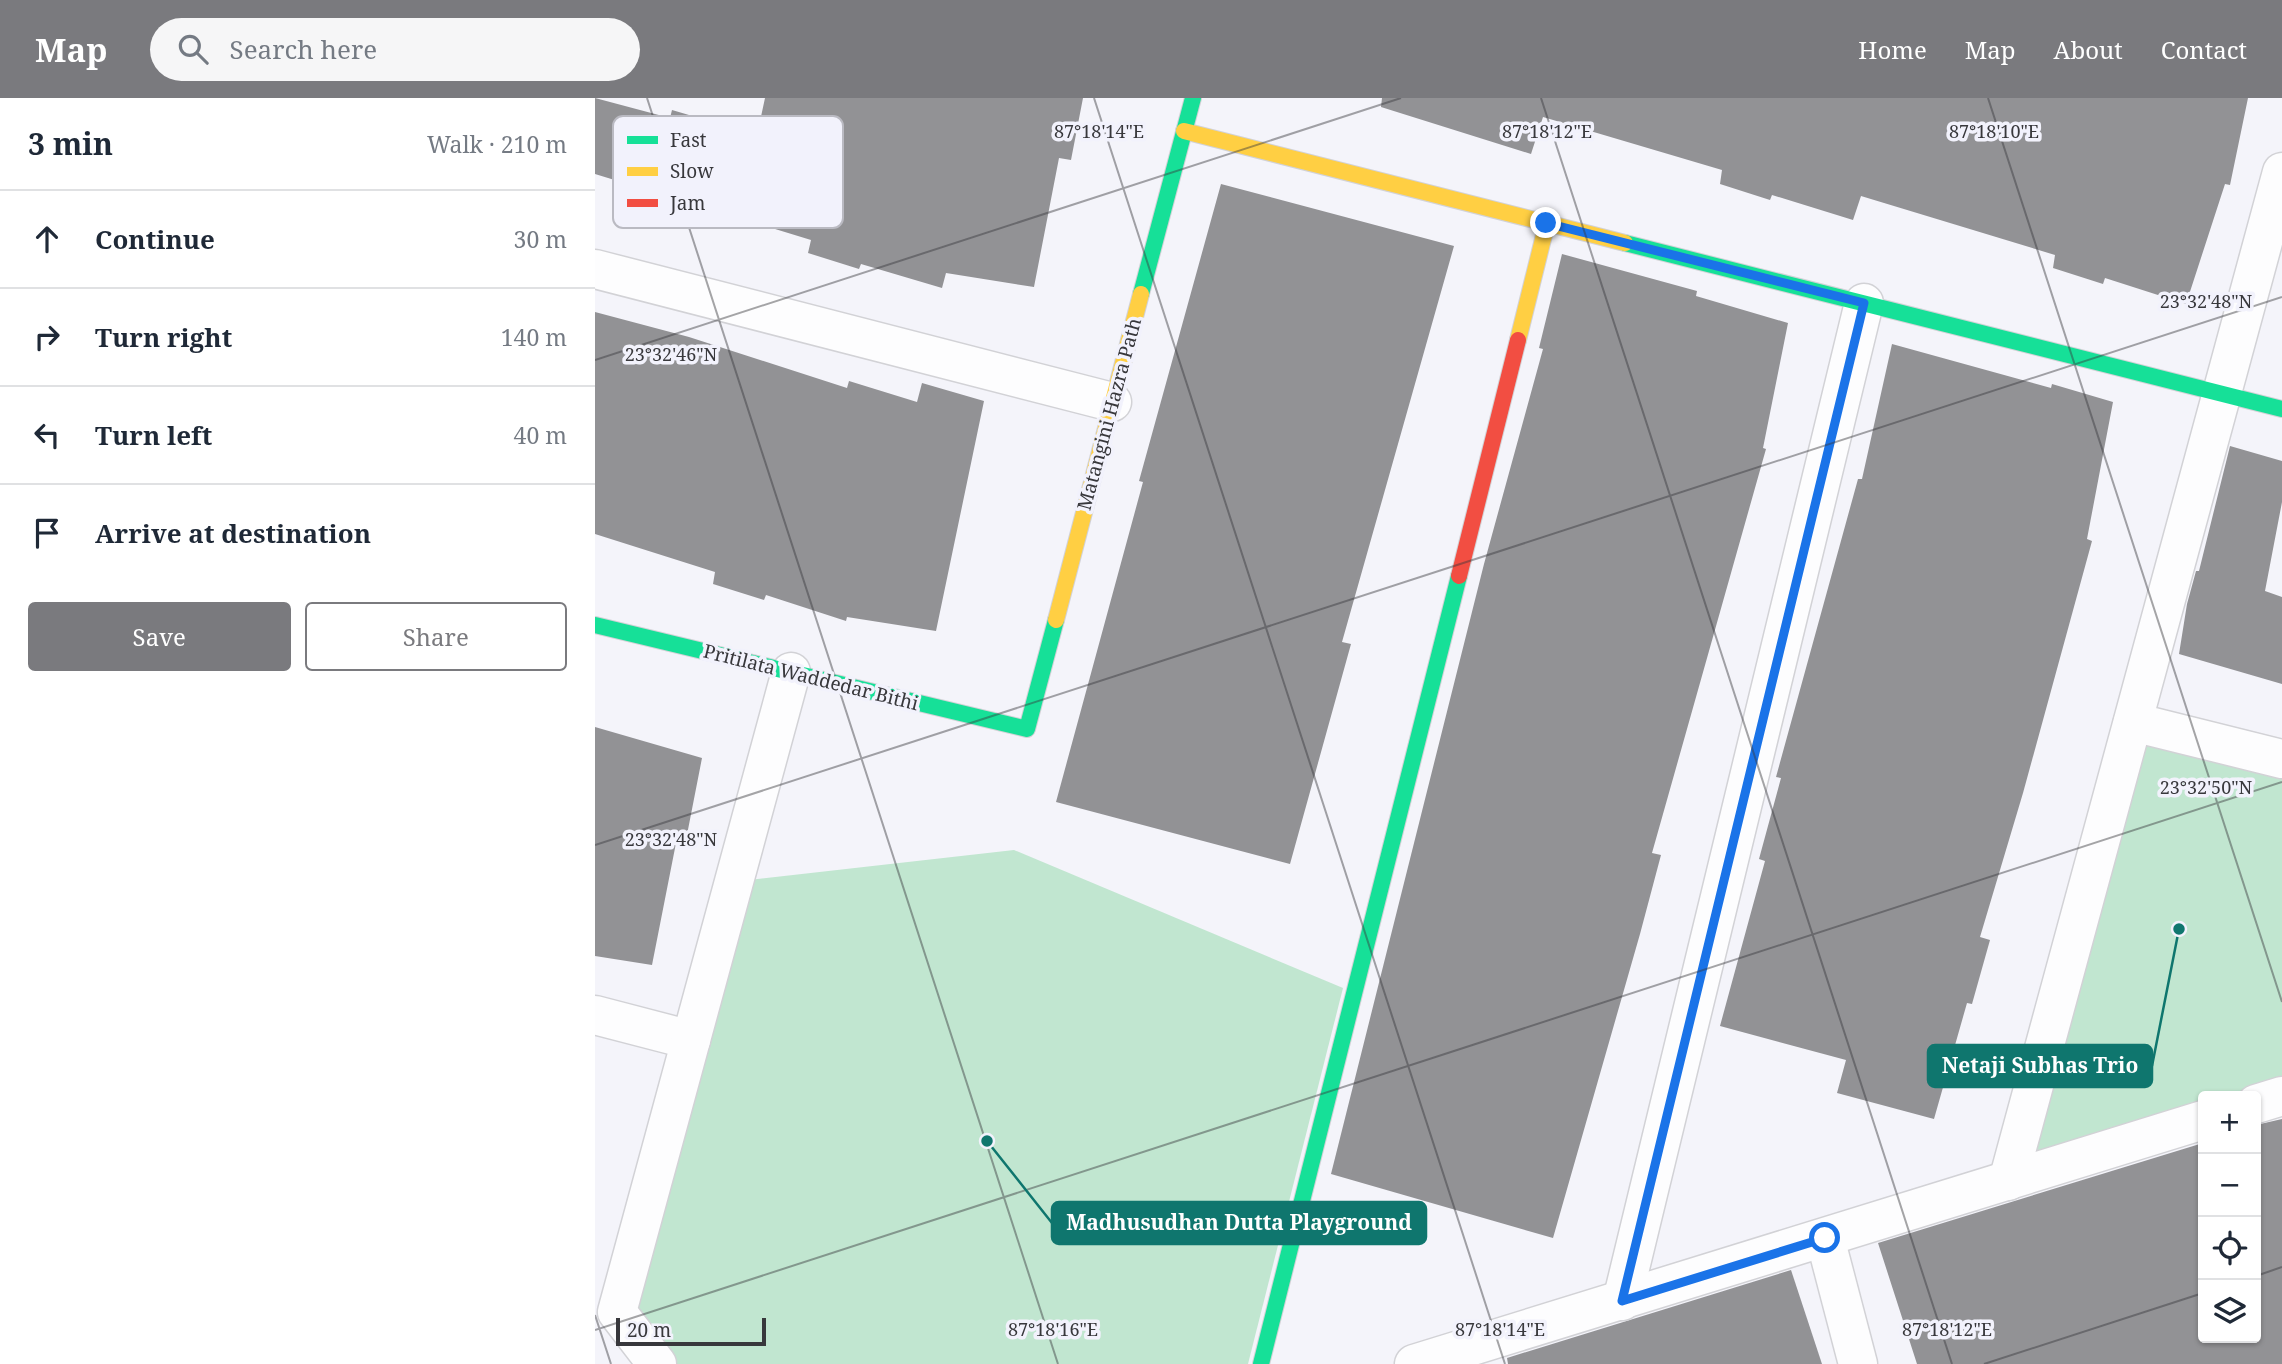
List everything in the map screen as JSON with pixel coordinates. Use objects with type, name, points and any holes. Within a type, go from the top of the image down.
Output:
[{"type":"street","name":"Matangini Hazra Path","points":[[1027,729],[1193,98]]},
{"type":"street","points":[[1184,131],[2282,409]]},
{"type":"street","points":[[2008,1181],[2282,172]]},
{"type":"street","points":[[1261,1364],[1546,223]]},
{"type":"street","points":[[595,269],[1112,402]]},
{"type":"street","points":[[1622,1301],[1864,303]]},
{"type":"street","name":"Pritilata Waddedar Bithi","points":[[595,625],[1027,729]]},
{"type":"street","points":[[657,1364],[617,1312],[791,673]]},
{"type":"street","points":[[2133,722],[2282,759]]},
{"type":"street","points":[[595,1015],[691,1040]]},
{"type":"street","points":[[2261,1102],[2282,1096]]},
{"type":"street","points":[[1414,1364],[2198,1122]]},
{"type":"street","points":[[1825,1238],[1858,1364]]},
{"type":"green space","points":[[2133,722],[2282,763],[2282,1096],[2261,1096],[2261,1091],[2198,1091],[2198,1122],[2008,1181]]},
{"type":"green space","points":[[1014,850],[1343,988],[1248,1364],[657,1364],[622,1293],[749,880]]},
{"type":"building","points":[[595,98],[662,116],[613,116],[613,180],[595,174]]},
{"type":"building","points":[[765,98],[1083,98],[1071,160],[1059,158],[1034,287],[946,273],[942,288],[861,264],[859,269],[808,253],[811,240],[772,228],[843,228],[843,116],[761,116]]},
{"type":"building","points":[[1382,98],[2248,98],[2230,185],[2225,184],[2186,304],[2105,278],[2103,284],[2053,268],[2055,255],[1861,196],[1853,220],[1772,195],[1770,200],[1720,184],[1722,170],[1543,117],[1531,154],[1381,107]]},
{"type":"building","points":[[672,110],[692,116],[670,116]]},
{"type":"building","points":[[1221,184],[1454,246],[1342,642],[1351,644],[1290,864],[1056,802],[1143,482],[1139,481]]},
{"type":"building","points":[[1562,254],[1697,291],[1696,296],[1788,323],[1763,448],[1766,449],[1652,853],[1661,855],[1553,1238],[1331,1174],[1484,564],[1543,349],[1539,348]]},
{"type":"building","points":[[595,312],[689,337],[847,388],[849,381],[917,402],[922,383],[984,401],[936,631],[847,617],[846,621],[766,595],[764,600],[713,584],[715,572],[595,534]]},
{"type":"building","points":[[1892,344],[2051,388],[2052,384],[2113,402],[2087,539],[2092,541],[2023,793],[1980,937],[1990,940],[1972,1004],[1967,1003],[1934,1119],[1837,1093],[1846,1060],[1720,1026],[1765,861],[1759,859],[1781,778],[1776,777],[1858,479],[1862,479]]},
{"type":"building","points":[[2230,446],[2282,461],[2282,502],[2265,591],[2282,597],[2282,684],[2179,654],[2187,604],[2196,571],[2199,571]]},
{"type":"building","points":[[595,727],[702,758],[685,845],[676,843],[652,965],[595,956]]},
{"type":"building","points":[[2282,1119],[2282,1364],[1917,1364],[1878,1243],[2198,1145],[2198,1343],[2261,1343],[2261,1124]]},
{"type":"building","points":[[1791,1270],[1822,1364],[1508,1364],[1507,1358]]},
{"type":"traffic: fast","points":[[1141,294],[1193,98]]},
{"type":"traffic: fast","points":[[1625,243],[2282,409]]},
{"type":"traffic: fast","points":[[1261,1364],[1459,576]]},
{"type":"traffic: fast","points":[[595,625],[1027,729],[1056,620]]},
{"type":"traffic: slow","points":[[1184,131],[1625,243]]},
{"type":"traffic: slow","points":[[1518,340],[1547,223]]},
{"type":"traffic: slow","points":[[1056,620],[1141,294]]},
{"type":"traffic: jam","points":[[1459,576],[1518,340]]},
{"type":"place","name":"Netaji Subhas Trio","points":[[2179,929]]},
{"type":"place","name":"Madhusudhan Dutta Playground","points":[[987,1141]]},
{"type":"route","points":[[1546,223],[1864,303],[1622,1301],[1825,1238]]}]
